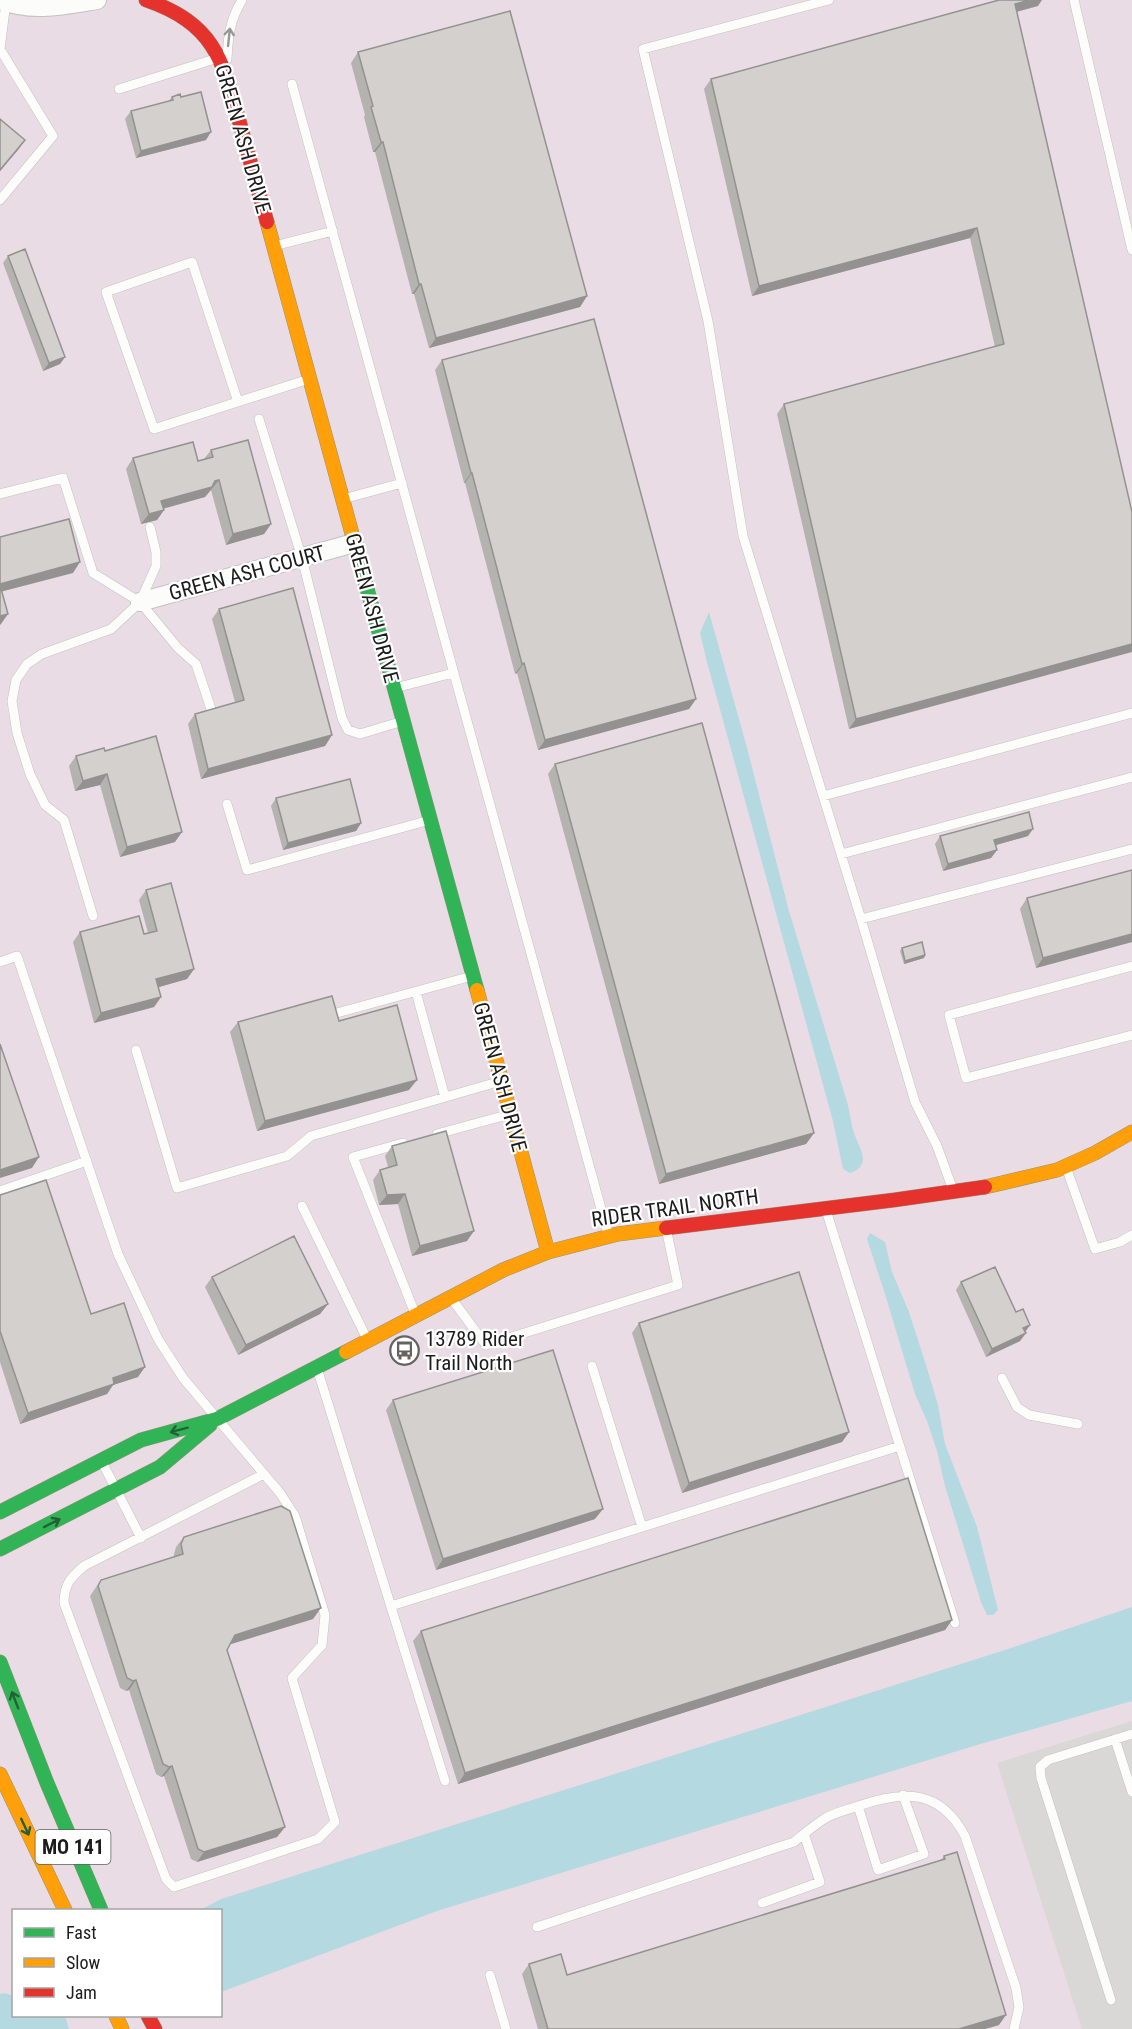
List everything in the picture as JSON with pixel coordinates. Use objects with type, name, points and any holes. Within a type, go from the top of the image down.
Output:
[{"type":"main road","name":"GREEN ASH DRIVE","points":[[146,0],[162,2],[190,22],[209,40],[220,57],[227,76],[548,1252]]},
{"type":"main road","name":"RIDER TRAIL NORTH","points":[[0,1512],[141,1440],[217,1419],[503,1270],[548,1252],[609,1237],[666,1228],[826,1209],[987,1186],[1065,1166],[1095,1153],[1132,1132]]},
{"type":"main road","name":"RIDER TRAIL NORTH","points":[[0,1550],[160,1467],[217,1419]]},
{"type":"main road","name":"MO 141","points":[[0,1662],[47,1784],[99,1909]]},
{"type":"main road","name":"MO 141","points":[[0,1774],[64,1909]]},
{"type":"street","points":[[3,1],[37,7],[97,0]]},
{"type":"street","name":"GREEN ASH COURT","points":[[140,602],[354,543]]},
{"type":"lane","points":[[227,76],[228,32],[242,0]]},
{"type":"lane","points":[[829,0],[644,48],[708,321],[743,536],[915,1102],[938,1146],[953,1191]]},
{"type":"lane","points":[[1074,0],[1132,250]]},
{"type":"lane","points":[[0,200],[53,136],[0,49],[3,1]]},
{"type":"lane","points":[[119,89],[220,57]]},
{"type":"lane","points":[[292,84],[609,1237]]},
{"type":"lane","points":[[273,247],[333,231]]},
{"type":"lane","points":[[238,402],[192,262],[106,292],[154,429],[309,380]]},
{"type":"lane","points":[[259,418],[302,558],[342,718],[348,730],[360,734],[403,721]]},
{"type":"lane","points":[[0,494],[63,478],[93,573],[140,602],[178,648],[196,664],[211,709]]},
{"type":"lane","points":[[342,499],[402,483]]},
{"type":"lane","points":[[93,916],[64,820],[45,805],[30,774],[17,733],[12,701],[16,680],[27,664],[42,654],[111,629],[140,602],[156,566],[156,552],[150,527]]},
{"type":"lane","points":[[394,688],[453,673]]},
{"type":"lane","points":[[823,796],[1132,713]]},
{"type":"lane","points":[[841,854],[1132,777]]},
{"type":"lane","points":[[227,804],[247,870],[430,820]]},
{"type":"lane","points":[[861,919],[1132,849]]},
{"type":"lane","points":[[0,962],[17,956],[118,1254],[158,1339],[183,1378],[264,1474],[295,1516],[325,1615],[322,1645],[292,1678],[335,1822],[318,1839],[174,1887],[166,1879],[64,1603],[64,1589],[70,1578],[84,1566],[264,1474]]},
{"type":"lane","points":[[1132,966],[949,1015],[966,1078],[1132,1035]]},
{"type":"lane","points":[[333,1014],[472,976]]},
{"type":"lane","points":[[416,992],[445,1097]]},
{"type":"lane","points":[[136,1050],[177,1188],[287,1156],[311,1136],[501,1081]]},
{"type":"lane","points":[[433,1135],[510,1114]]},
{"type":"lane","points":[[410,1141],[353,1157],[416,1316]]},
{"type":"lane","points":[[0,1191],[87,1161]]},
{"type":"lane","points":[[1065,1166],[1095,1249],[1120,1242],[1132,1235]]},
{"type":"lane","points":[[302,1206],[368,1342]]},
{"type":"lane","points":[[826,1209],[955,1623]]},
{"type":"lane","points":[[451,1298],[486,1345],[678,1285],[666,1228]]},
{"type":"lane","points":[[592,1366],[642,1527]]},
{"type":"lane","points":[[317,1368],[446,1781]]},
{"type":"lane","points":[[1002,1378],[1017,1407],[1029,1415],[1078,1424]]},
{"type":"lane","points":[[391,1606],[900,1446]]},
{"type":"lane","points":[[101,1459],[141,1538]]},
{"type":"lane","points":[[1111,2000],[1041,1778],[1040,1767],[1048,1760],[1132,1734]]},
{"type":"lane","points":[[1115,1739],[1132,1792]]},
{"type":"lane","points":[[858,1806],[878,1870],[924,1854],[903,1795]]},
{"type":"lane","points":[[537,1927],[794,1842],[825,1818],[858,1806],[883,1798],[903,1795],[920,1797],[945,1809],[957,1822],[965,1836],[1016,1988],[1019,2007],[1014,2029]]},
{"type":"lane","points":[[762,1903],[820,1882],[804,1834]]},
{"type":"lane","points":[[490,1975],[506,2029]]},
{"type":"shaded area","points":[[0,0],[1132,0],[1132,2029],[0,2029]]},
{"type":"shaded area","points":[[1132,1721],[1132,2029],[1082,2029],[997,1763]]},
{"type":"water","points":[[709,612],[789,911],[848,1105],[853,1130],[861,1150],[863,1161],[857,1170],[850,1173],[843,1169],[833,1121],[707,662],[700,633]]},
{"type":"water","points":[[870,1233],[885,1242],[892,1272],[909,1312],[938,1405],[945,1444],[977,1527],[998,1610],[993,1615],[987,1615],[981,1602],[945,1486],[937,1451],[915,1394],[867,1239]]},
{"type":"water","points":[[1132,1607],[1132,1701],[977,1745],[437,1911],[222,1992],[222,1909],[202,1909],[221,1899],[1005,1650]]},
{"type":"water","points":[[0,1994],[12,1996],[12,2017],[65,2017],[69,2029],[0,2029]]},
{"type":"building","points":[[999,0],[1030,0],[1015,4],[1132,512],[1132,644],[856,719],[784,404],[1004,344],[977,228],[759,286],[711,79]]},
{"type":"building","points":[[510,11],[587,296],[436,338],[421,284],[419,284],[358,52]]},
{"type":"building","points":[[201,92],[211,132],[141,151],[131,111],[173,100],[172,97],[180,94],[181,97]]},
{"type":"building","points":[[0,119],[25,140],[0,170]]},
{"type":"building","points":[[25,249],[65,357],[49,363],[8,256]]},
{"type":"building","points":[[594,319],[696,699],[545,740],[524,663],[522,664],[442,360]]},
{"type":"building","points":[[248,440],[271,524],[233,534],[219,480],[215,481],[212,487],[161,501],[164,510],[149,514],[133,458],[193,442],[198,461],[213,457],[211,450]]},
{"type":"building","points":[[69,519],[80,562],[0,584],[0,537]]},
{"type":"building","points":[[0,585],[8,614],[0,616]]},
{"type":"building","points":[[293,588],[332,735],[208,769],[195,714],[244,700],[219,609]]},
{"type":"building","points":[[702,723],[814,1133],[666,1174],[555,764]]},
{"type":"building","points":[[156,736],[182,832],[127,847],[107,774],[83,781],[76,756],[104,748],[105,751]]},
{"type":"building","points":[[350,779],[361,823],[288,843],[276,798]]},
{"type":"building","points":[[1029,812],[1033,829],[994,840],[997,850],[948,864],[940,836]]},
{"type":"building","points":[[1132,870],[1132,934],[1043,958],[1027,898]]},
{"type":"building","points":[[171,883],[194,969],[156,979],[161,997],[101,1013],[80,932],[139,916],[144,934],[157,931],[146,890]]},
{"type":"building","points":[[922,942],[925,955],[905,961],[902,948]]},
{"type":"building","points":[[332,996],[339,1021],[397,1005],[417,1080],[265,1121],[238,1022]]},
{"type":"building","points":[[0,1044],[39,1157],[0,1170]]},
{"type":"building","points":[[446,1131],[474,1231],[420,1246],[405,1194],[387,1195],[380,1170],[397,1165],[392,1146]]},
{"type":"building","points":[[46,1180],[91,1314],[124,1303],[145,1367],[113,1378],[114,1384],[28,1413],[0,1331],[0,1195]]},
{"type":"building","points":[[294,1236],[328,1304],[246,1345],[212,1277]]},
{"type":"building","points":[[995,1267],[1016,1312],[1023,1309],[1030,1325],[1023,1328],[1026,1333],[992,1349],[961,1282]]},
{"type":"building","points":[[799,1272],[849,1432],[689,1483],[639,1323]]},
{"type":"building","points":[[553,1350],[603,1509],[443,1559],[393,1400]]},
{"type":"building","points":[[908,1478],[952,1620],[465,1773],[421,1631]]},
{"type":"building","points":[[281,1506],[290,1511],[321,1608],[235,1635],[227,1650],[285,1827],[204,1852],[198,1849],[172,1766],[163,1764],[136,1680],[127,1678],[98,1586],[101,1580],[183,1554],[181,1544],[184,1537]]},
{"type":"building","points":[[957,1852],[1006,2015],[959,2029],[548,2029],[529,1964],[561,1954],[567,1975],[945,1859],[944,1856]]},
{"type":"traffic: fast","points":[[354,541],[477,990]]},
{"type":"traffic: fast","points":[[0,1512],[141,1440],[217,1419],[346,1352]]},
{"type":"traffic: fast","points":[[0,1549],[160,1467],[210,1425]]},
{"type":"traffic: fast","points":[[0,1662],[47,1783],[101,1909]]},
{"type":"traffic: slow","points":[[267,222],[354,541]]},
{"type":"traffic: slow","points":[[477,990],[548,1252]]},
{"type":"traffic: slow","points":[[985,1187],[1057,1170],[1095,1153],[1132,1132]]},
{"type":"traffic: slow","points":[[346,1352],[503,1270],[548,1252],[618,1234],[666,1228]]},
{"type":"traffic: slow","points":[[0,1774],[65,1909]]},
{"type":"traffic: slow","points":[[116,2017],[122,2029]]},
{"type":"traffic: jam","points":[[146,0],[187,20],[213,47],[228,81],[267,222]]},
{"type":"traffic: jam","points":[[666,1228],[985,1187]]},
{"type":"traffic: jam","points":[[149,2017],[155,2029]]},
{"type":"place","name":"13789 Rider Trail North","points":[[404,1351]]}]
